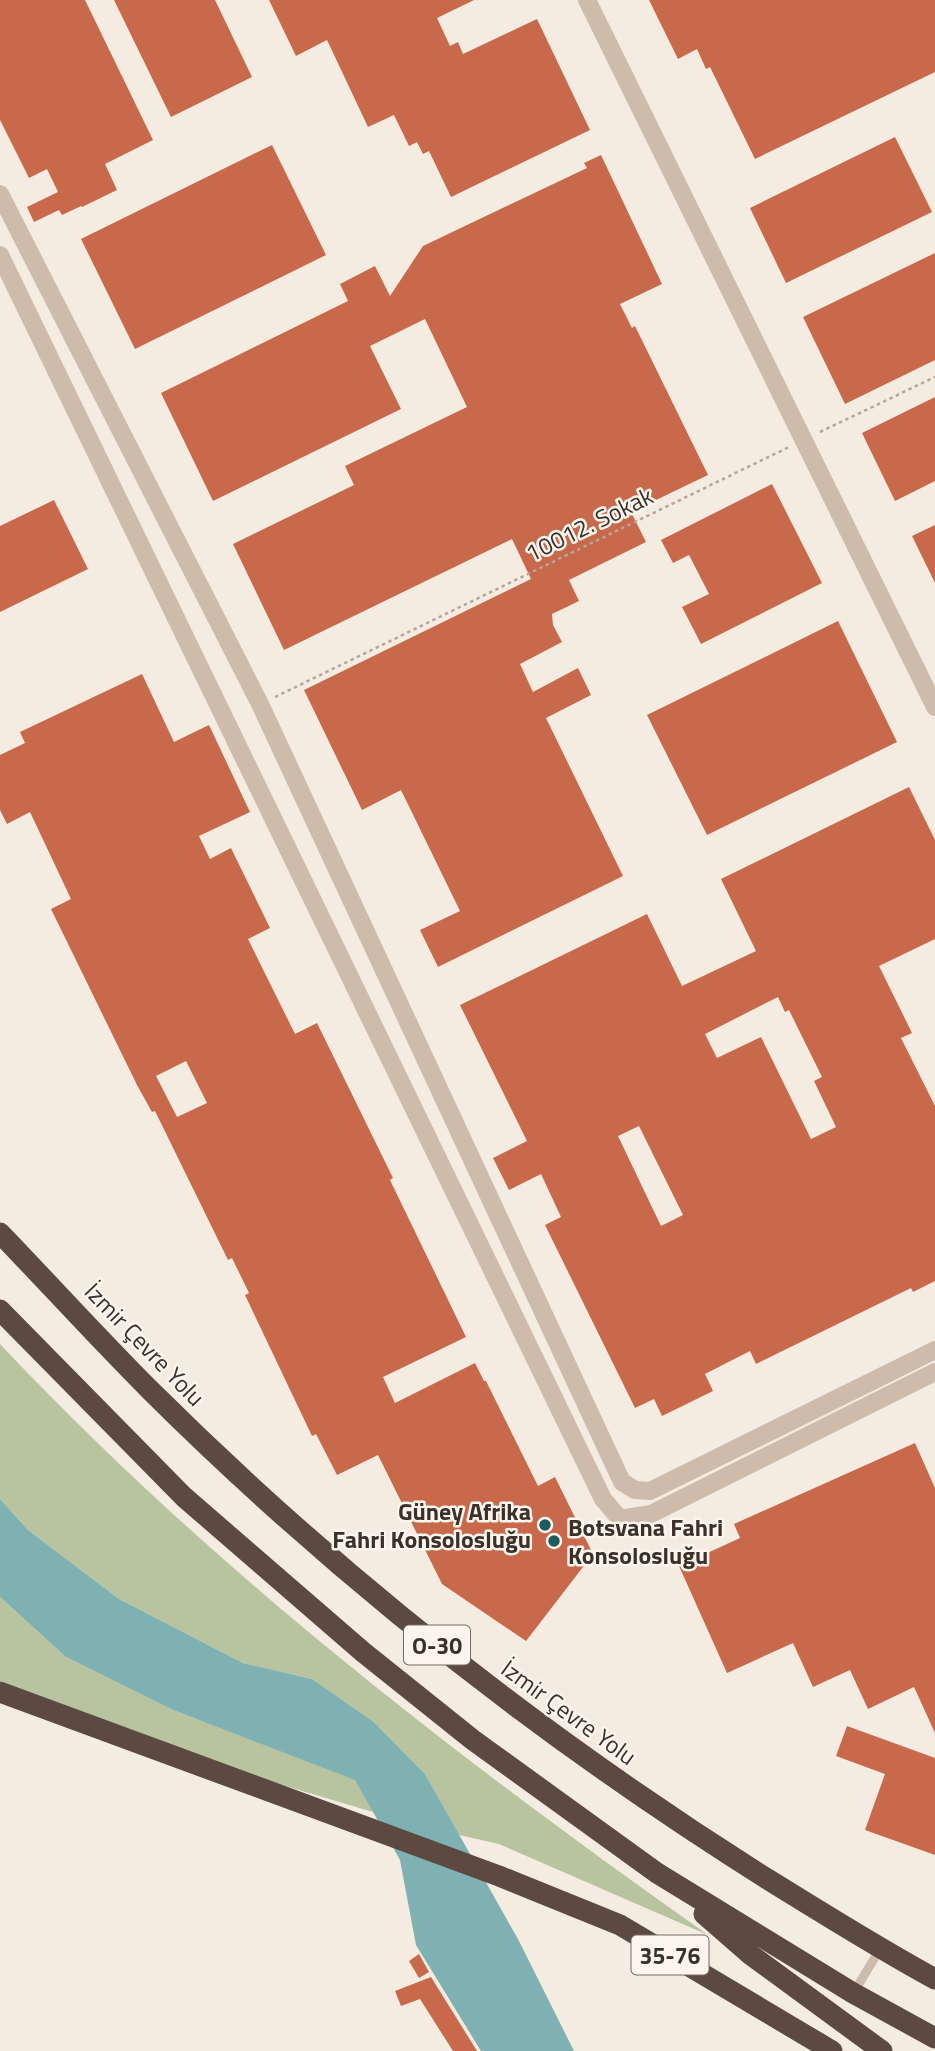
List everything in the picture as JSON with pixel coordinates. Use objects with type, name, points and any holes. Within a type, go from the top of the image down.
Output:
[{"type":"highway","name":"İzmir Çevre Yolu","points":[[0,1233],[150,1390],[290,1521],[494,1692],[694,1833],[880,1949],[935,1979]]},
{"type":"highway","name":"O-30","points":[[0,1310],[184,1497],[363,1652],[473,1740],[657,1874],[853,1993],[935,2038]]},
{"type":"highway","name":"35-76","points":[[0,1692],[499,1876],[620,1925],[832,2051]]},
{"type":"highway","points":[[657,1874],[751,1955],[882,2051]]},
{"type":"street","points":[[587,0],[935,708]]},
{"type":"street","points":[[0,194],[260,704],[622,1482],[635,1490],[650,1491],[935,1350]]},
{"type":"street","points":[[0,255],[603,1499],[621,1519]]},
{"type":"street","points":[[621,1519],[652,1514],[935,1372]]},
{"type":"street","points":[[621,1519],[635,1490]]},
{"type":"lane","points":[[853,1993],[880,1949]]},
{"type":"path","name":"10012. Sokak","points":[[260,704],[935,377]]},
{"type":"green space","points":[[0,1344],[81,1427],[165,1507],[339,1657],[521,1799],[708,1935],[499,1844],[459,1835],[425,1774],[374,1722],[312,1679],[243,1663],[119,1599],[28,1530],[0,1499]]},
{"type":"green space","points":[[0,1597],[66,1657],[173,1710],[356,1780],[373,1812],[272,1782],[0,1681]]},
{"type":"water","points":[[0,1499],[28,1530],[119,1599],[243,1663],[312,1679],[374,1722],[425,1774],[519,1941],[574,2051],[481,2051],[416,1945],[400,1860],[355,1780],[173,1710],[66,1657],[0,1597]]},
{"type":"building","points":[[0,0],[85,0],[153,140],[105,164],[117,190],[62,215],[59,210],[34,222],[27,207],[58,192],[47,169],[29,178],[0,120]]},
{"type":"building","points":[[114,0],[215,0],[252,77],[171,117]]},
{"type":"building","points":[[269,0],[474,0],[437,18],[450,46],[458,42],[463,54],[537,19],[590,130],[451,197],[429,151],[423,154],[417,142],[409,146],[394,115],[368,127],[327,40],[296,56]]},
{"type":"building","points":[[649,0],[935,0],[935,72],[755,159],[710,67],[706,69],[697,49],[678,59]]},
{"type":"building","points":[[895,137],[932,212],[786,283],[750,208]]},
{"type":"building","points":[[272,145],[326,255],[135,349],[81,239]]},
{"type":"building","points":[[601,155],[662,284],[620,304],[632,328],[635,326],[708,475],[631,512],[646,542],[569,580],[579,601],[552,614],[553,625],[562,642],[520,664],[533,692],[578,668],[591,695],[546,718],[623,876],[438,967],[420,930],[460,911],[401,790],[362,810],[304,690],[531,579],[512,539],[284,650],[233,544],[354,485],[345,466],[467,407],[425,319],[370,346],[401,409],[213,501],[161,393],[348,301],[340,284],[375,266],[390,296],[423,246],[587,168],[584,163]]},
{"type":"building","points":[[935,253],[935,360],[845,404],[803,317]]},
{"type":"building","points":[[935,397],[935,481],[895,501],[862,433]]},
{"type":"building","points":[[772,484],[822,583],[701,644],[682,607],[709,594],[689,555],[673,563],[661,540]]},
{"type":"building","points":[[54,500],[88,569],[0,612],[0,526]]},
{"type":"building","points":[[935,525],[935,583],[912,536]]},
{"type":"building","points":[[838,621],[897,742],[707,835],[647,715]]},
{"type":"building","points":[[142,674],[174,742],[209,725],[250,812],[199,836],[210,859],[231,848],[270,928],[248,939],[295,1034],[317,1023],[393,1178],[390,1180],[466,1337],[383,1377],[395,1403],[475,1363],[538,1486],[555,1477],[593,1554],[526,1641],[442,1584],[378,1455],[337,1475],[316,1434],[312,1436],[245,1295],[249,1293],[232,1258],[228,1260],[155,1111],[152,1112],[137,1085],[51,909],[71,899],[30,812],[7,824],[0,810],[0,755],[25,743],[20,732]],"holes":[[[186,1061],[207,1103],[177,1117],[156,1076]]]},
{"type":"building","points":[[909,787],[935,840],[935,939],[879,966],[912,1033],[901,1038],[935,1106],[935,1281],[913,1292],[911,1288],[756,1364],[750,1351],[705,1374],[713,1391],[662,1416],[654,1399],[635,1408],[545,1225],[561,1217],[541,1174],[509,1190],[493,1158],[527,1141],[460,1005],[647,914],[682,986],[756,951],[721,879]],"holes":[[[778,997],[785,1012],[789,1010],[822,1077],[814,1081],[836,1127],[811,1139],[761,1037],[717,1058],[705,1034]],[[639,1126],[683,1215],[661,1226],[618,1136]]]},
{"type":"building","points":[[915,1443],[935,1488],[935,1733],[914,1687],[868,1709],[850,1670],[813,1687],[793,1643],[727,1673],[679,1566],[740,1538],[734,1524]]},
{"type":"building","points":[[847,1726],[935,1758],[935,1855],[865,1830],[885,1774],[836,1756]]},
{"type":"building","points":[[419,1954],[429,1972],[419,1978],[409,1961]]},
{"type":"building","points":[[431,1977],[477,2051],[453,2051],[420,1999],[401,2006],[395,1991]]},
{"type":"place","name":"Güney Afrika Fahri Konsolosluğu","points":[[545,1525]]},
{"type":"place","name":"Botsvana Fahri Konsolosluğu","points":[[554,1541]]}]
